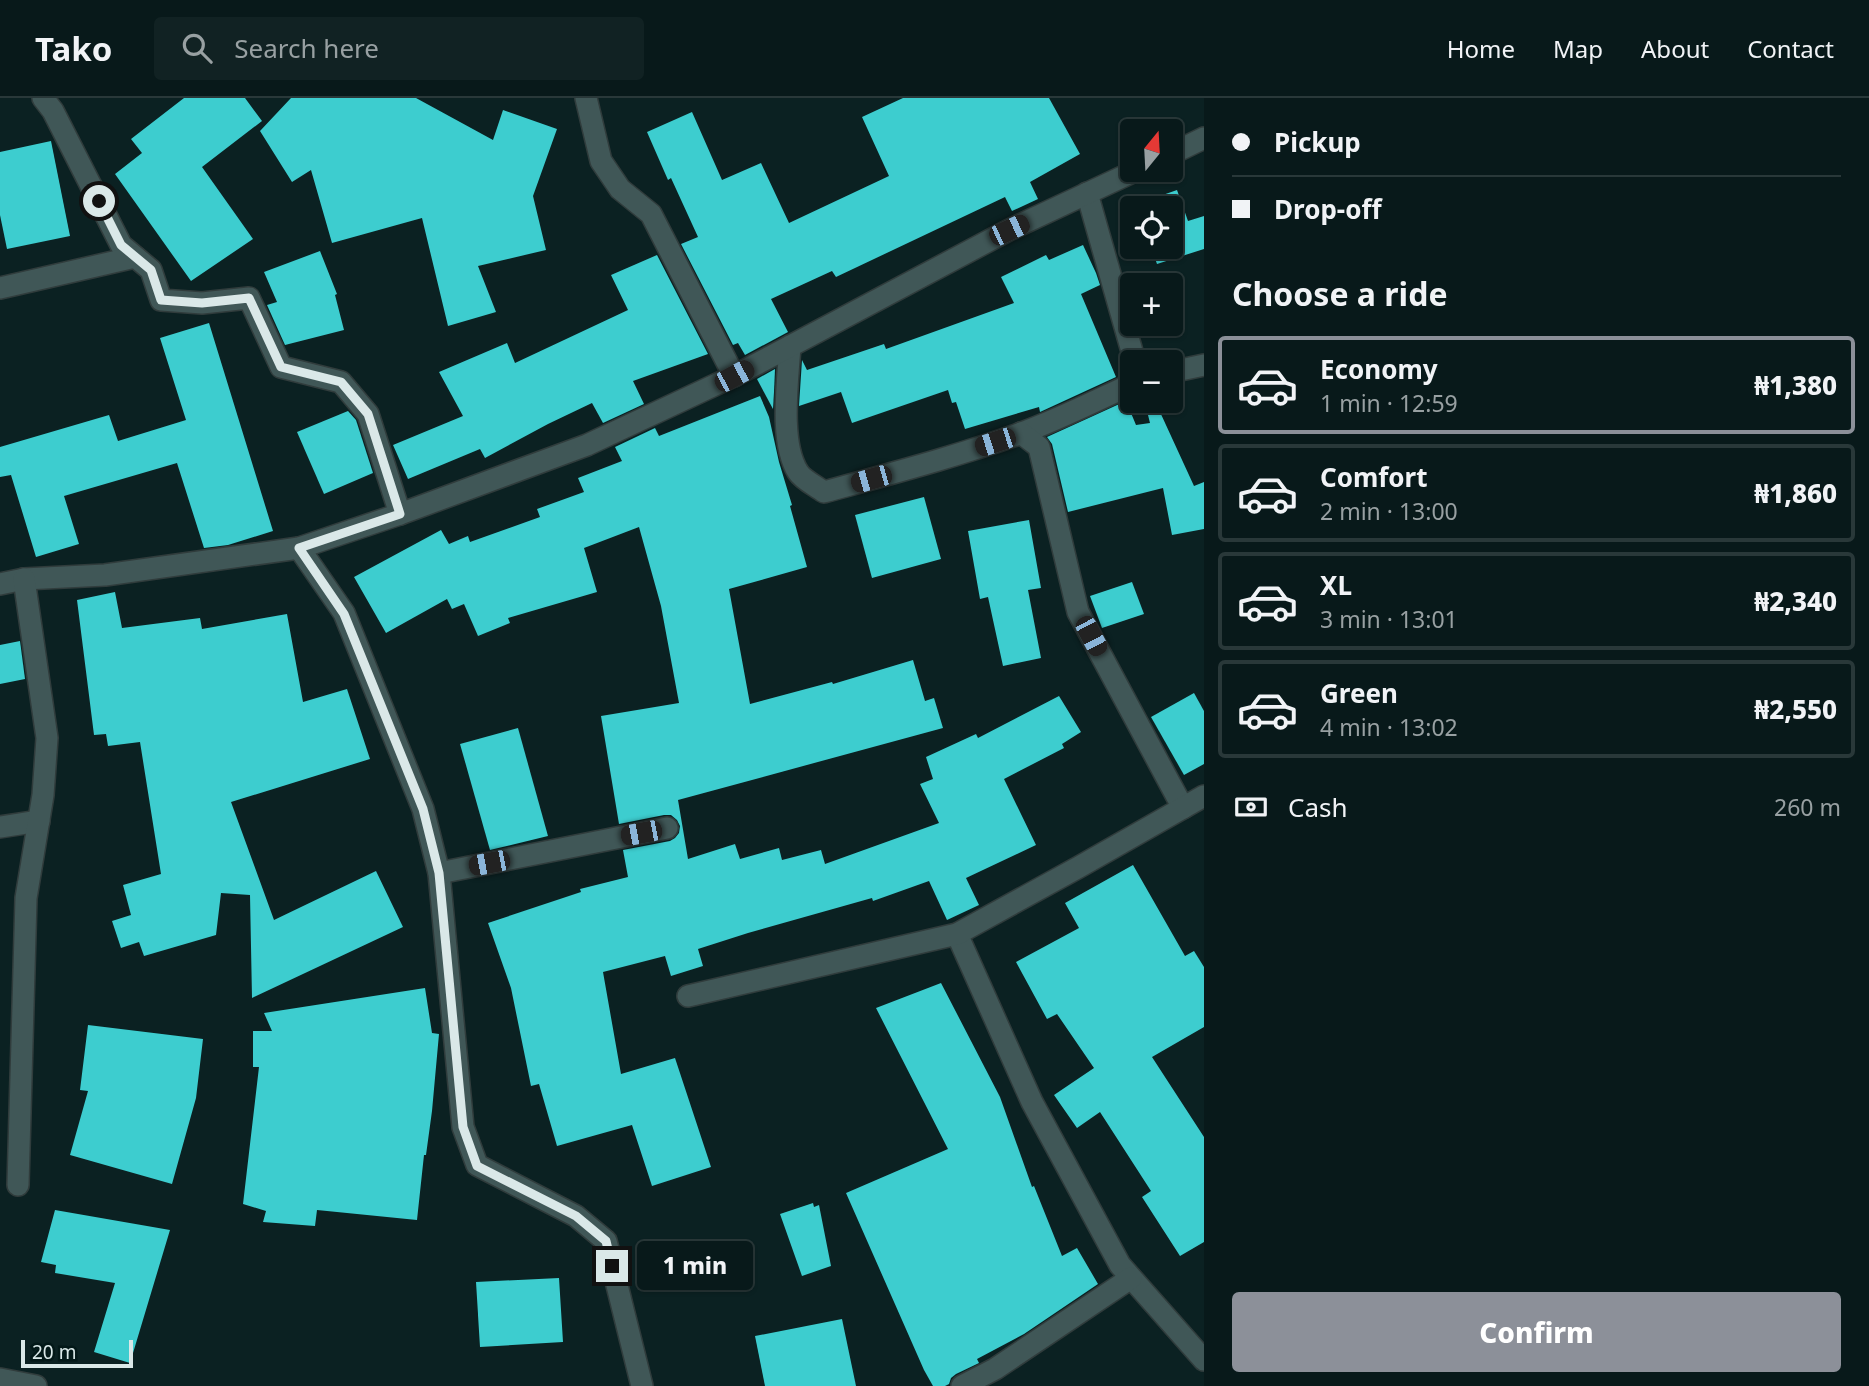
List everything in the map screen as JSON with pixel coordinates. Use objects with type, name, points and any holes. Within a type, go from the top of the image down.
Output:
[{"type":"street","points":[[43,98],[53,111],[121,245],[151,270],[161,300],[202,303],[249,298],[281,367],[341,382],[368,414],[400,514]]},
{"type":"street","points":[[586,98],[601,161],[620,189],[651,214],[734,376]]},
{"type":"street","points":[[1183,148],[1204,138]]},
{"type":"street","points":[[0,584],[24,579],[104,575],[299,548],[400,514],[587,445],[734,376],[1009,230],[1120,178]]},
{"type":"street","points":[[1087,193],[1132,350]]},
{"type":"street","points":[[0,288],[135,257]]},
{"type":"street","points":[[790,346],[787,416],[790,453],[799,474],[824,492],[943,459],[1021,433],[1120,390]]},
{"type":"street","points":[[1183,369],[1204,365]]},
{"type":"street","points":[[1021,433],[1039,447],[1078,611],[1183,808]]},
{"type":"street","points":[[299,548],[344,614],[423,809],[439,873],[463,1127],[477,1166],[576,1216],[606,1241],[642,1386]]},
{"type":"street","points":[[18,1185],[26,898],[43,795],[47,738],[24,579]]},
{"type":"street","points":[[688,996],[957,934],[1204,796]]},
{"type":"street","points":[[0,827],[39,821]]},
{"type":"street","points":[[439,873],[667,828]]},
{"type":"street","points":[[957,934],[1032,1102],[1120,1265],[1204,1360]]},
{"type":"street","points":[[962,1386],[995,1369],[1131,1278]]},
{"type":"street","points":[[0,1378],[36,1386]]},
{"type":"building","points":[[184,98],[245,98],[262,121],[202,167],[253,239],[191,281],[115,174],[142,153],[131,139]]},
{"type":"building","points":[[291,98],[416,98],[493,140],[503,110],[557,129],[533,196],[546,250],[478,266],[496,312],[448,326],[422,218],[332,243],[311,170],[292,182],[260,131]]},
{"type":"building","points":[[903,98],[1049,98],[1080,154],[1030,182],[1038,199],[1012,211],[1005,197],[836,277],[832,271],[771,299],[788,332],[745,355],[738,343],[733,345],[681,244],[698,237],[647,132],[692,112],[722,180],[761,163],[789,223],[889,176],[862,117]]},
{"type":"building","points":[[51,141],[70,236],[7,249],[0,215],[0,152]]},
{"type":"building","points":[[1177,190],[1179,196],[1160,196]]},
{"type":"building","points":[[1183,207],[1188,221],[1204,216],[1204,249],[1183,256]]},
{"type":"building","points":[[1083,245],[1100,285],[1081,294],[1116,377],[1040,412],[1039,407],[965,429],[956,402],[952,403],[948,390],[852,423],[841,392],[799,406],[802,360],[807,370],[884,344],[886,349],[1014,303],[1001,277],[1046,255],[1049,260]]},
{"type":"building","points":[[320,251],[337,294],[335,295],[344,330],[285,345],[267,305],[277,302],[264,272]]},
{"type":"building","points":[[657,255],[708,354],[633,381],[644,404],[603,423],[592,403],[485,458],[480,449],[408,479],[393,445],[463,416],[439,372],[507,343],[515,363],[628,310],[611,275]]},
{"type":"building","points":[[1155,259],[1173,259],[1157,264]]},
{"type":"building","points":[[209,323],[273,531],[228,545],[204,548],[177,463],[64,496],[79,544],[36,557],[11,475],[0,477],[0,447],[109,415],[118,441],[186,420],[160,338]]},
{"type":"building","points":[[775,369],[774,392],[773,409],[757,379]]},
{"type":"building","points":[[760,396],[769,417],[807,567],[729,589],[750,704],[832,682],[833,684],[913,660],[925,701],[934,698],[943,728],[678,800],[688,859],[735,844],[740,859],[779,848],[782,860],[821,850],[825,864],[939,823],[920,784],[933,779],[926,757],[976,734],[978,738],[1059,696],[1081,732],[1062,744],[1064,748],[1004,779],[1036,845],[966,878],[979,905],[947,920],[929,881],[873,901],[872,898],[698,949],[703,966],[671,976],[665,956],[603,972],[621,1074],[675,1058],[711,1167],[652,1186],[632,1125],[557,1146],[539,1084],[531,1086],[511,988],[488,923],[581,892],[580,889],[628,877],[623,850],[670,841],[679,833],[680,826],[671,815],[619,824],[601,716],[679,703],[661,606],[639,527],[584,548],[597,592],[508,618],[510,623],[478,636],[464,604],[452,609],[447,599],[386,633],[354,577],[441,530],[449,544],[468,536],[470,542],[540,517],[537,509],[584,492],[578,478],[622,461],[615,447],[655,428],[659,436]]},
{"type":"building","points":[[1120,404],[1120,413],[1131,413],[1136,425],[1150,423],[1148,415],[1160,413],[1194,486],[1204,482],[1204,529],[1172,535],[1163,488],[1068,512],[1052,444],[1047,437]]},
{"type":"building","points":[[348,411],[356,420],[373,473],[324,494],[297,432]]},
{"type":"building","points":[[924,497],[941,559],[872,578],[855,515]]},
{"type":"building","points":[[1029,520],[1041,588],[1028,590],[1041,658],[1003,666],[988,597],[980,599],[968,531]]},
{"type":"building","points":[[1132,582],[1144,614],[1102,628],[1090,596]]},
{"type":"building","points":[[115,592],[122,628],[200,618],[202,629],[287,614],[303,702],[347,689],[370,759],[231,802],[274,920],[376,871],[403,927],[252,998],[250,895],[221,893],[216,935],[144,956],[139,942],[121,948],[112,921],[131,915],[123,885],[161,874],[140,742],[108,746],[106,734],[94,735],[77,600]]},
{"type":"building","points":[[20,641],[25,679],[0,684],[0,645]]},
{"type":"building","points":[[1194,693],[1204,711],[1204,764],[1184,775],[1151,717]]},
{"type":"building","points":[[518,728],[548,836],[490,850],[460,744]]},
{"type":"building","points":[[1133,865],[1185,956],[1194,951],[1204,967],[1204,1027],[1152,1057],[1204,1137],[1204,1242],[1180,1256],[1142,1197],[1151,1191],[1100,1112],[1077,1128],[1054,1095],[1094,1068],[1057,1014],[1047,1019],[1016,962],[1079,928],[1065,903]]},
{"type":"building","points":[[941,983],[1000,1097],[1032,1187],[1034,1186],[1062,1256],[1077,1248],[1098,1284],[1024,1334],[977,1359],[979,1363],[956,1374],[949,1384],[933,1386],[846,1193],[948,1149],[876,1008]]},
{"type":"building","points":[[425,988],[432,1033],[439,1034],[417,1220],[317,1210],[315,1226],[263,1222],[266,1211],[243,1204],[259,1067],[253,1067],[253,1031],[272,1031],[264,1013]]},
{"type":"building","points":[[88,1025],[203,1039],[196,1098],[172,1184],[70,1155],[88,1091],[80,1090]]},
{"type":"building","points":[[813,1203],[814,1207],[819,1205],[831,1266],[802,1276],[780,1214]]},
{"type":"building","points":[[55,1210],[170,1230],[130,1363],[94,1352],[115,1283],[55,1273],[56,1265],[41,1262]]},
{"type":"building","points":[[559,1278],[563,1342],[480,1347],[476,1282]]},
{"type":"building","points":[[842,1319],[856,1386],[765,1386],[755,1336]]},
{"type":"route","points":[[99,201],[121,245],[151,270],[161,300],[202,303],[249,298],[281,367],[341,382],[368,414],[400,514],[299,548],[344,614],[423,809],[439,873],[463,1127],[477,1166],[576,1216],[606,1241],[612,1266]]}]
